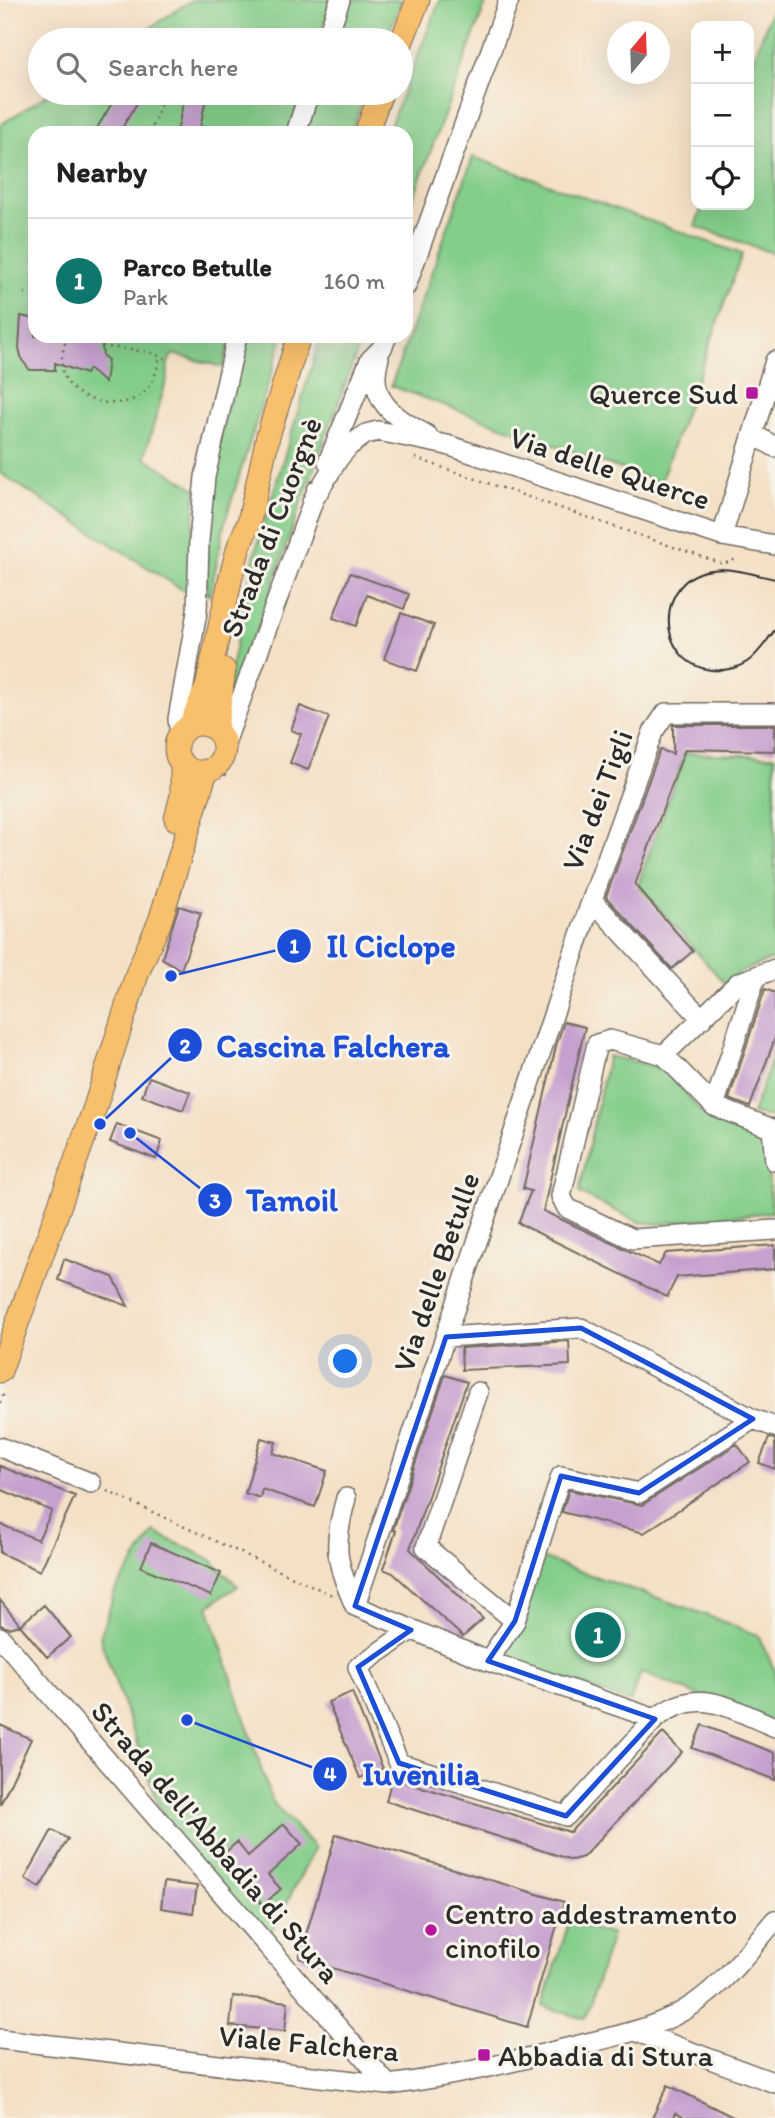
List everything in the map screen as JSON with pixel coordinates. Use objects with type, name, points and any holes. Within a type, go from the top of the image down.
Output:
[{"type":"main road","points":[[407,28],[418,0]]},
{"type":"main road","points":[[369,126],[376,105]]},
{"type":"main road","name":"Strada di Cuorgnè","points":[[185,731],[207,687],[231,576],[248,522],[268,436],[297,343]]},
{"type":"main road","name":"Strada di Cuorgnè","points":[[220,738],[231,627],[249,549],[248,522]]},
{"type":"main road","points":[[138,971],[148,916],[182,796],[182,764],[176,750],[185,731],[205,724],[220,738],[223,755],[219,763],[206,771],[193,771],[182,764]]},
{"type":"main road","points":[[0,1371],[94,1107],[138,971],[160,921],[206,771]]},
{"type":"street","points":[[330,28],[340,0]]},
{"type":"street","points":[[413,267],[509,0]]},
{"type":"street","points":[[298,126],[305,105]]},
{"type":"street","name":"Strada di Cuorgnè","points":[[185,731],[178,719],[197,612],[199,541],[205,477],[235,343]]},
{"type":"street","name":"Strada di Cuorgnè","points":[[220,738],[370,360],[383,343]]},
{"type":"street","name":"Via delle Querce","points":[[384,343],[374,382],[379,398],[406,424],[447,445]]},
{"type":"street","points":[[722,536],[775,361]]},
{"type":"street","name":"Via delle Querce","points":[[312,502],[349,446],[366,434],[378,431],[447,445],[722,536],[775,545]]},
{"type":"street","points":[[753,434],[775,447]]},
{"type":"street","name":"Via delle Querce","points":[[755,543],[775,554]]},
{"type":"street","name":"Via dei Tigli","points":[[702,1019],[592,900],[653,732],[666,713],[775,713]]},
{"type":"street","name":"Via delle Betulle","points":[[355,1606],[592,900]]},
{"type":"street","points":[[664,1055],[738,983],[766,973]]},
{"type":"street","points":[[713,1106],[766,973]]},
{"type":"street","points":[[775,1161],[774,1130],[713,1106],[664,1055],[610,1040],[597,1044],[561,1196],[567,1208],[632,1239],[775,1230]]},
{"type":"street","points":[[446,1336],[581,1328],[753,1419],[775,1427]]},
{"type":"street","points":[[478,1392],[426,1547],[515,1621]]},
{"type":"street","points":[[488,1661],[515,1621],[561,1476],[639,1493],[753,1419]]},
{"type":"street","points":[[0,1447],[91,1483]]},
{"type":"street","points":[[345,1498],[338,1526],[337,1558],[355,1606],[488,1661],[654,1719]]},
{"type":"street","points":[[411,1630],[358,1667],[399,1763],[566,1816],[654,1719],[669,1707],[691,1700],[713,1702],[775,1727]]},
{"type":"street","name":"Strada dell'Abbadia di Stura","points":[[0,1637],[388,2085]]},
{"type":"street","name":"Viale Falchera","points":[[0,2039],[388,2085],[431,2080],[509,2063],[635,2031],[660,2022],[694,2004],[727,1976],[768,1937],[775,1920]]},
{"type":"street","points":[[635,2031],[775,2083]]},
{"type":"path","points":[[153,126],[160,105]]},
{"type":"path","points":[[24,293],[28,294]]},
{"type":"path","points":[[65,343],[62,370],[70,386],[103,403],[124,404],[143,394],[156,375],[160,356]]},
{"type":"path","points":[[102,346],[149,352],[169,360]]},
{"type":"path","points":[[410,456],[723,564],[739,558]]},
{"type":"path","points":[[91,1483],[355,1606]]},
{"type":"highlighted area","points":[[581,1328],[753,1419],[639,1493],[561,1476],[515,1621],[488,1661],[655,1719],[566,1816],[399,1763],[358,1667],[411,1630],[355,1606],[446,1337]]},
{"type":"green space","points":[[192,0],[332,0],[322,28],[150,28]]},
{"type":"green space","points":[[347,0],[402,0],[391,28],[338,28]]},
{"type":"green space","points":[[440,0],[487,0],[413,198],[413,126],[390,126],[398,105],[413,105],[413,68]]},
{"type":"green space","points":[[775,0],[775,254],[695,226],[701,210],[754,210],[754,59]]},
{"type":"green space","points":[[31,105],[297,105],[291,126],[28,126],[28,343],[229,343],[223,367],[173,354],[144,457],[196,489],[189,594],[0,473],[0,125]]},
{"type":"green space","points":[[313,105],[361,105],[353,126],[306,126]]},
{"type":"green space","points":[[473,157],[742,254],[660,483],[391,386],[406,343],[413,343],[413,325]]},
{"type":"green space","points":[[242,343],[281,343],[225,521],[210,595],[206,593],[213,468]]},
{"type":"green space","points":[[319,343],[360,343],[296,517],[230,711],[225,696],[255,553]]},
{"type":"green space","points":[[685,753],[775,756],[775,958],[745,970],[724,983],[638,885]]},
{"type":"green space","points":[[775,1051],[775,1117],[752,1114]]},
{"type":"green space","points":[[608,1056],[663,1068],[704,1115],[764,1135],[772,1212],[656,1224],[639,1222],[579,1193]]},
{"type":"green space","points":[[154,1532],[210,1559],[238,1586],[208,1606],[272,1802],[315,1848],[269,1937],[170,1837],[100,1638],[115,1591]]},
{"type":"green space","points":[[541,1558],[758,1635],[775,1671],[775,1727],[641,1672],[630,1702],[506,1660]]},
{"type":"green space","points":[[569,1922],[612,1935],[585,2019],[543,2006]]},
{"type":"building","points":[[111,105],[136,105],[123,126],[98,126]]},
{"type":"building","points":[[183,105],[205,105],[200,126],[178,126]]},
{"type":"building","points":[[21,316],[28,318],[28,343],[102,343],[103,356],[108,360],[105,383],[89,369],[86,374],[55,363],[55,370],[30,370],[22,360],[19,348]]},
{"type":"building","points":[[350,573],[409,594],[404,609],[367,595],[356,626],[333,618]]},
{"type":"building","points":[[401,613],[434,625],[417,671],[384,659]]},
{"type":"building","points":[[300,706],[329,717],[308,770],[290,763],[301,734],[291,730]]},
{"type":"building","points":[[673,725],[775,725],[775,751],[685,749],[635,885],[693,951],[672,969],[606,897],[660,750],[673,754]]},
{"type":"building","points":[[179,906],[201,913],[181,970],[162,958]]},
{"type":"building","points":[[765,989],[775,993],[775,1038],[750,1107],[729,1099]]},
{"type":"building","points":[[564,1022],[585,1027],[543,1211],[659,1265],[666,1253],[775,1245],[775,1269],[677,1277],[667,1297],[518,1223],[531,1191],[523,1189]]},
{"type":"building","points":[[149,1077],[190,1092],[183,1110],[142,1096]]},
{"type":"building","points":[[117,1124],[162,1141],[156,1159],[110,1142]]},
{"type":"building","points":[[64,1259],[113,1277],[128,1306],[58,1280]]},
{"type":"building","points":[[569,1341],[570,1365],[462,1370],[461,1348]]},
{"type":"building","points":[[445,1375],[467,1382],[410,1549],[483,1619],[463,1637],[393,1573],[383,1569],[396,1531],[393,1530]]},
{"type":"building","points":[[261,1438],[276,1442],[273,1453],[327,1471],[315,1507],[262,1489],[260,1498],[245,1493]]},
{"type":"building","points":[[769,1438],[775,1439],[775,1469],[759,1463]]},
{"type":"building","points":[[737,1444],[750,1462],[644,1533],[562,1512],[569,1490],[642,1505]]},
{"type":"building","points":[[0,1466],[75,1496],[40,1571],[0,1553],[0,1524],[38,1540],[52,1511],[0,1489]]},
{"type":"building","points":[[151,1543],[221,1573],[211,1596],[141,1567]]},
{"type":"building","points":[[0,1600],[20,1625],[9,1628],[0,1625]]},
{"type":"building","points":[[44,1605],[71,1637],[47,1657],[20,1625]]},
{"type":"building","points":[[352,1692],[383,1769],[360,1778],[328,1702]]},
{"type":"building","points":[[0,1725],[31,1739],[0,1805]]},
{"type":"building","points":[[702,1725],[775,1753],[775,1780],[692,1748]]},
{"type":"building","points":[[663,1733],[682,1752],[583,1857],[572,1860],[386,1801],[392,1778],[570,1832]]},
{"type":"building","points":[[284,1824],[302,1844],[268,1875],[281,1889],[263,1905],[220,1857],[237,1842],[248,1856]]},
{"type":"building","points":[[52,1830],[68,1839],[40,1888],[25,1879]]},
{"type":"building","name":"Centro addestramento cinofilo","points":[[336,1834],[564,1902],[527,2027],[299,1958]]},
{"type":"building","points":[[164,1882],[197,1886],[193,1913],[161,1908]]},
{"type":"building","points":[[233,1996],[288,2002],[285,2031],[230,2026]]},
{"type":"building","points":[[668,2085],[735,2118],[684,2118],[675,2113],[673,2118],[652,2118]]},
{"type":"tram line","points":[[775,579],[727,570],[712,570],[693,576],[680,587],[672,603],[669,620],[671,637],[679,652],[692,664],[711,670],[729,669],[747,662],[775,630]]},
{"type":"place","name":"Querce Sud","points":[[752,393]]},
{"type":"place","name":"Il Ciclope","points":[[171,976]]},
{"type":"place","name":"Cascina Falchera","points":[[100,1124]]},
{"type":"place","name":"Tamoil","points":[[130,1133]]},
{"type":"place","name":"Parco Betulle","points":[[598,1635]]},
{"type":"place","name":"Iuvenilia","points":[[187,1720]]},
{"type":"place","name":"Centro addestramento cinofilo","points":[[431,1930]]},
{"type":"place","name":"Abbadia di Stura","points":[[484,2055]]}]
